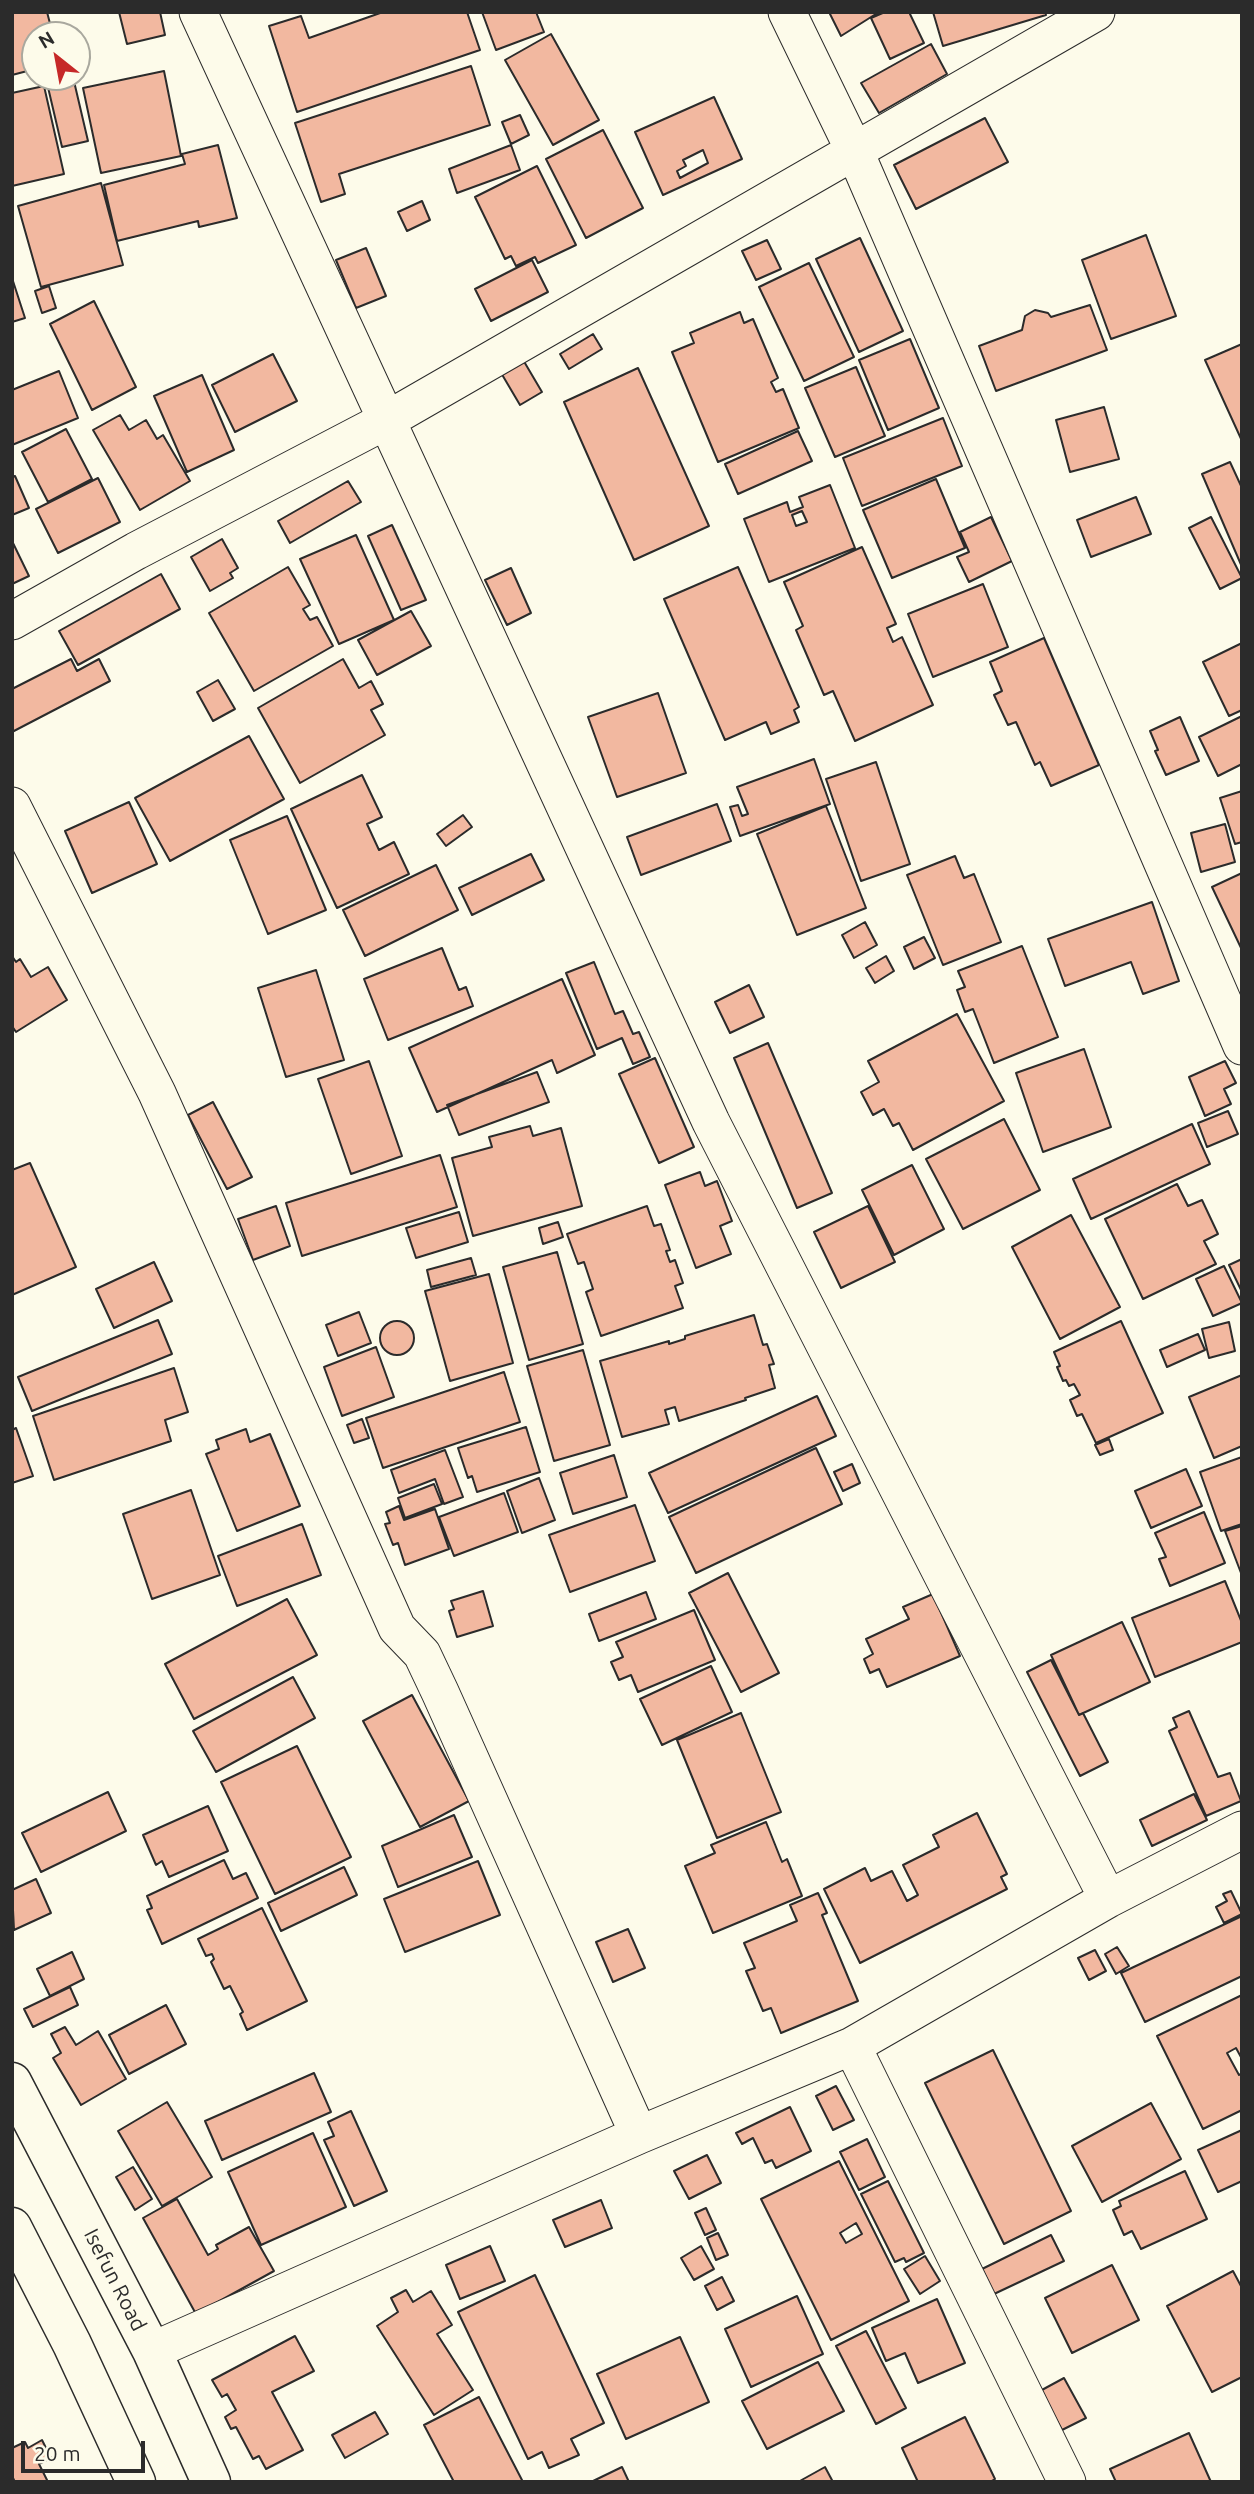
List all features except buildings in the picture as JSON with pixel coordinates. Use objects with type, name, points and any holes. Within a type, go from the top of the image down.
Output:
[{"type":"street","points":[[198,12],[711,1122],[1108,1899]]},
{"type":"street","points":[[787,12],[855,152],[1242,1046]]},
{"type":"street","points":[[12,621],[136,551],[387,420],[1096,12]]},
{"type":"street","points":[[12,806],[157,1093],[397,1628],[422,1654],[440,1692],[639,2135]]},
{"type":"street","points":[[152,2351],[639,2135],[852,2046],[1108,1899],[1242,1830]]},
{"type":"street","points":[[852,2046],[1067,2482]]},
{"type":"street","name":"Isefun Road","points":[[12,2081],[152,2351],[211,2482]]},
{"type":"street","points":[[13,2231],[72,2344],[136,2482]]}]
